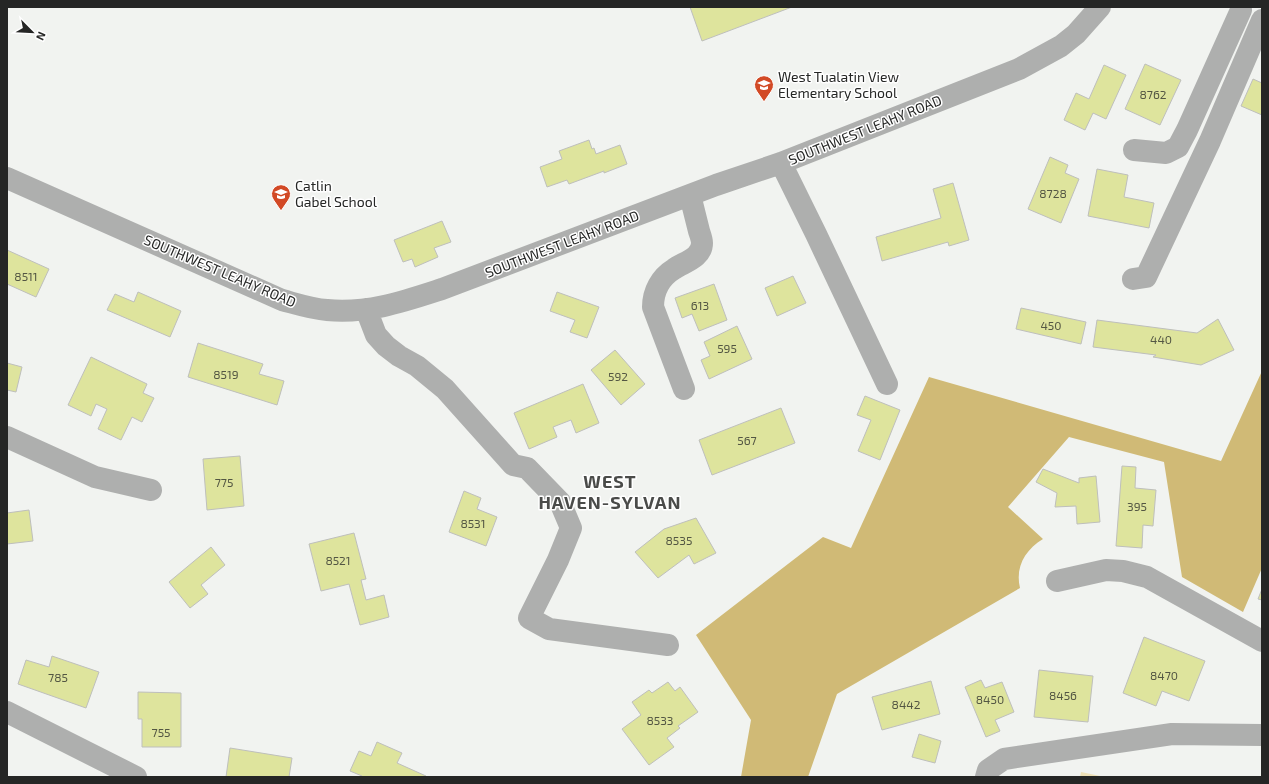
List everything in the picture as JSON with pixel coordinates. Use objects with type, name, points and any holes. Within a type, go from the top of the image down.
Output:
[{"type":"street","name":"SOUTHWEST LEAHY ROAD","points":[[7,178],[282,300],[327,310],[376,308],[442,289],[690,195],[781,164],[1019,69],[1061,46],[1076,34],[1100,7]]},
{"type":"street","points":[[1133,279],[1146,277],[1210,141],[1262,20],[1238,8],[1187,130],[1178,147],[1166,153],[1134,150]]},
{"type":"street","points":[[781,164],[887,384]]},
{"type":"street","points":[[684,389],[653,307],[653,297],[657,287],[664,278],[674,269],[686,263],[698,253],[702,243],[690,195]]},
{"type":"street","points":[[366,309],[376,335],[386,346],[416,366],[445,389],[495,447],[513,465],[527,468],[560,502],[571,528],[558,560],[529,618],[549,629],[668,645]]},
{"type":"street","points":[[7,437],[95,477],[151,490]]},
{"type":"street","points":[[1057,581],[1106,570],[1123,571],[1147,577],[1262,641]]},
{"type":"street","points":[[7,712],[136,777]]},
{"type":"street","points":[[986,777],[988,770],[1004,759],[1172,734],[1262,735]]},
{"type":"shaded area","points":[[1262,371],[1262,568],[1243,612],[1182,577],[1164,462],[1069,437],[1008,507],[1043,539],[1031,548],[1020,566],[1020,588],[837,694],[808,777],[741,777],[751,720],[696,635],[823,537],[851,548],[929,377],[1221,461]]},
{"type":"shaded area","points":[[1081,772],[1105,777],[1080,777]]},
{"type":"building","points":[[690,7],[792,7],[702,41]]},
{"type":"building","points":[[1145,64],[1181,80],[1160,125],[1125,109]]},
{"type":"building","points":[[1104,65],[1126,75],[1106,119],[1093,113],[1085,130],[1064,120],[1076,93],[1089,99]]},
{"type":"building","points":[[1253,79],[1262,83],[1262,115],[1241,106]]},
{"type":"building","points":[[589,140],[592,149],[594,148],[596,154],[620,145],[627,164],[569,184],[567,180],[547,187],[540,167],[562,159],[559,151]]},
{"type":"building","points":[[1050,157],[1068,165],[1065,173],[1079,179],[1061,223],[1028,209]]},
{"type":"building","points":[[1097,169],[1128,175],[1124,197],[1154,203],[1149,228],[1088,216]]},
{"type":"building","points":[[953,183],[969,240],[949,246],[948,242],[882,261],[876,237],[941,218],[933,189]]},
{"type":"building","points":[[442,221],[451,242],[434,248],[438,257],[415,267],[412,259],[403,262],[394,240]]},
{"type":"building","points":[[7,250],[49,269],[36,297],[7,284]]},
{"type":"building","points":[[793,276],[806,303],[777,316],[765,288]]},
{"type":"building","points":[[714,284],[727,320],[699,331],[692,314],[682,318],[675,298]]},
{"type":"building","points":[[138,292],[181,311],[170,337],[107,310],[115,294],[134,302]]},
{"type":"building","points":[[557,292],[599,307],[587,338],[570,332],[575,320],[550,311]]},
{"type":"building","points":[[1021,308],[1086,322],[1081,344],[1016,329]]},
{"type":"building","points":[[1218,319],[1234,350],[1201,365],[1153,357],[1156,355],[1093,347],[1097,320],[1197,333]]},
{"type":"building","points":[[737,326],[752,359],[709,379],[701,360],[710,356],[704,342]]},
{"type":"building","points":[[198,343],[263,364],[259,374],[284,381],[277,405],[188,377]]},
{"type":"building","points":[[615,350],[645,384],[621,405],[591,370]]},
{"type":"building","points":[[91,357],[147,384],[143,393],[154,398],[142,422],[132,417],[121,440],[98,429],[107,409],[96,404],[91,416],[68,405]]},
{"type":"building","points":[[7,363],[22,367],[16,392],[7,390]]},
{"type":"building","points":[[583,384],[599,423],[576,433],[571,420],[553,427],[557,437],[529,449],[514,413]]},
{"type":"building","points":[[865,396],[900,410],[880,460],[858,451],[871,420],[857,415]]},
{"type":"building","points":[[781,408],[795,443],[712,475],[699,440]]},
{"type":"building","points":[[240,456],[244,506],[207,510],[203,459]]},
{"type":"building","points":[[1122,466],[1136,467],[1135,488],[1156,490],[1153,526],[1143,525],[1142,548],[1116,546]]},
{"type":"building","points":[[1043,469],[1079,483],[1079,478],[1096,476],[1100,522],[1077,524],[1076,506],[1055,507],[1057,493],[1036,482]]},
{"type":"building","points":[[464,491],[481,498],[477,509],[497,517],[486,546],[449,532]]},
{"type":"building","points":[[29,510],[33,541],[7,544],[7,513]]},
{"type":"building","points":[[696,518],[716,553],[694,564],[689,555],[658,578],[635,552],[664,529]]},
{"type":"building","points":[[354,533],[366,579],[361,580],[366,600],[384,595],[389,617],[360,625],[349,584],[321,591],[309,544]]},
{"type":"building","points":[[211,547],[225,565],[201,585],[208,594],[190,608],[169,582]]},
{"type":"building","points":[[1262,589],[1262,600],[1258,599]]},
{"type":"building","points":[[1144,637],[1205,661],[1189,701],[1162,691],[1156,706],[1123,693]]},
{"type":"building","points":[[52,656],[99,672],[86,708],[18,684],[26,660],[49,667]]},
{"type":"building","points":[[1039,670],[1093,676],[1088,722],[1034,717]]},
{"type":"building","points":[[981,680],[985,688],[1002,682],[1014,712],[995,720],[1000,731],[986,737],[965,687]]},
{"type":"building","points":[[931,681],[940,714],[882,730],[872,697]]},
{"type":"building","points":[[668,682],[675,691],[680,687],[698,712],[678,726],[680,728],[667,738],[674,747],[649,765],[622,729],[641,715],[632,702],[649,690],[652,693]]},
{"type":"building","points":[[138,692],[181,693],[181,747],[142,747],[142,719],[138,719]]},
{"type":"building","points":[[919,734],[941,741],[935,763],[912,757]]},
{"type":"building","points":[[377,742],[402,753],[397,763],[426,777],[362,777],[350,771],[359,751],[371,756]]},
{"type":"building","points":[[230,748],[292,758],[289,777],[226,777]]},
{"type":"place","name":"West Tualatin View Elementary School","points":[[764,102]]},
{"type":"place","name":"Catlin Gabel School","points":[[281,211]]},
{"type":"district","name":"WEST HAVEN-SYLVAN","points":[[610,492]]}]
